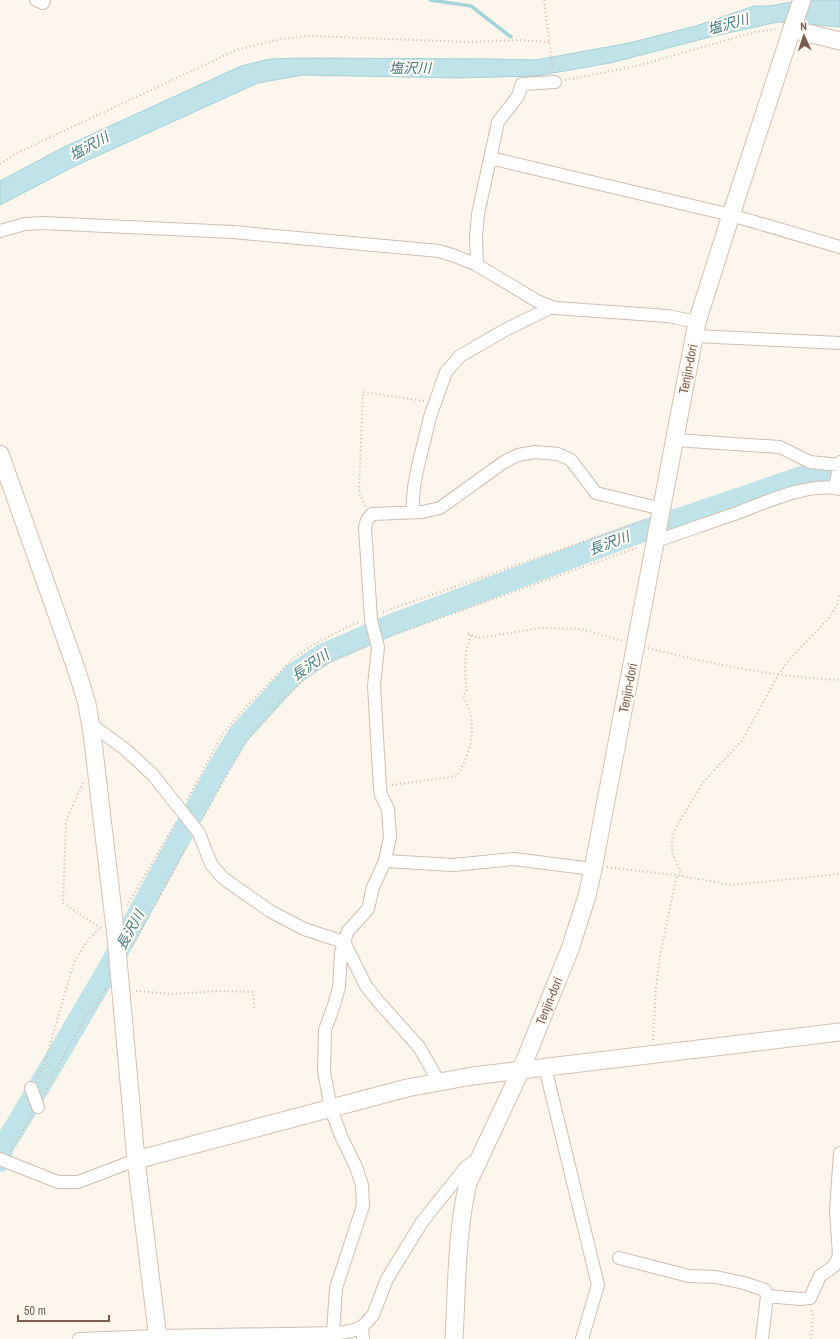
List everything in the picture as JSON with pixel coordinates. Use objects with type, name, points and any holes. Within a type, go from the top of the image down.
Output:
[{"type":"street","points":[[36,0],[43,3],[44,0]]},
{"type":"street","name":"Tenjin-dori","points":[[454,1339],[460,1230],[463,1203],[468,1183],[521,1070],[570,949],[587,896],[594,867],[696,329],[731,214],[802,0]]},
{"type":"street","points":[[792,28],[840,41]]},
{"type":"street","points":[[477,265],[476,237],[478,214],[498,122],[518,96],[522,84],[555,79]]},
{"type":"street","points":[[490,158],[731,214],[840,247]]},
{"type":"street","points":[[0,231],[25,224],[43,223],[233,232],[439,251],[477,265],[537,301],[552,306],[668,316],[696,329],[840,343]]},
{"type":"street","points":[[412,512],[414,487],[418,466],[435,402],[446,372],[460,356],[505,330],[552,306]]},
{"type":"street","points":[[656,541],[787,495],[812,489],[837,488],[840,464],[810,462],[780,448],[675,440]]},
{"type":"street","points":[[329,1335],[336,1288],[363,1206],[362,1185],[331,1109],[324,1071],[324,1030],[339,987],[341,953],[344,942],[348,931],[368,910],[373,887],[384,861],[390,837],[388,809],[381,795],[380,787],[374,686],[378,647],[370,618],[365,528],[367,520],[372,514],[422,512],[440,508],[504,462],[518,454],[535,452],[558,454],[571,460],[596,494],[661,513]]},
{"type":"street","points":[[0,454],[77,671],[87,704],[91,724],[110,929],[120,978],[136,1160],[157,1337]]},
{"type":"street","points":[[91,724],[132,755],[153,775],[196,829],[211,864],[223,878],[270,911],[304,929],[344,942],[366,986],[419,1047],[439,1082]]},
{"type":"street","points":[[384,861],[453,865],[514,859],[594,867]]},
{"type":"street","points":[[2,1160],[58,1182],[78,1182],[136,1160],[407,1088],[472,1076],[840,1032]]},
{"type":"street","points":[[545,1067],[598,1285],[582,1339]]},
{"type":"street","points":[[31,1088],[38,1107]]},
{"type":"street","points":[[767,1296],[800,1299],[810,1298],[820,1276],[837,1266],[839,1256],[836,1210],[840,1153]]},
{"type":"street","points":[[79,1339],[329,1335],[351,1331],[362,1333],[373,1315],[387,1279],[422,1222],[466,1167],[479,1158]]},
{"type":"street","points":[[619,1258],[688,1276],[716,1277],[744,1283],[765,1290],[767,1296],[762,1339]]},
{"type":"path","points":[[544,0],[555,79],[637,66],[755,32],[792,28]]},
{"type":"path","points":[[0,164],[17,153],[234,51],[261,42],[308,36],[468,42],[519,40],[549,42]]},
{"type":"path","points":[[370,516],[359,492],[363,392],[435,402]]},
{"type":"path","points":[[31,1088],[44,1066],[74,962],[88,940],[110,929],[131,901],[183,812],[223,733],[287,663],[316,643],[370,618],[661,513]]},
{"type":"path","points":[[2,1160],[38,1107],[61,1060],[89,1013],[96,1007],[100,995],[120,978],[132,946],[246,741],[281,701],[310,674],[333,660],[376,641],[656,541]]},
{"type":"path","points":[[682,876],[672,852],[672,838],[676,828],[704,781],[742,741],[778,675],[789,660],[829,618],[840,595]]},
{"type":"path","points":[[468,634],[478,638],[541,628],[582,629],[601,636],[636,645],[739,669],[808,679],[840,680]]},
{"type":"path","points":[[380,787],[457,776],[465,764],[472,736],[470,714],[463,696],[467,690],[465,663],[471,635]]},
{"type":"path","points":[[96,766],[83,782],[66,822],[63,903],[110,929]]},
{"type":"path","points":[[594,867],[682,876],[732,885],[840,874]]},
{"type":"path","points":[[652,1054],[656,987],[660,955],[677,876]]},
{"type":"path","points":[[120,978],[172,994],[218,991],[253,992],[254,1008]]},
{"type":"path","points":[[810,1298],[813,1317],[811,1339]]},
{"type":"water","name":"塩沢川","points":[[792,0],[840,0],[840,27],[778,22],[714,36],[610,63],[536,76],[457,78],[303,75],[258,83],[73,167],[0,205],[0,181],[64,147],[241,66],[270,59],[300,58],[536,60],[629,43],[696,26],[754,6],[769,6],[792,2]]},
{"type":"waterway","points":[[430,0],[471,6],[511,37]]},
{"type":"waterway","name":"長沢川","points":[[0,1161],[3,1146],[106,973],[217,770],[239,734],[294,674],[324,654],[391,625],[632,535],[814,473],[840,476]]}]
